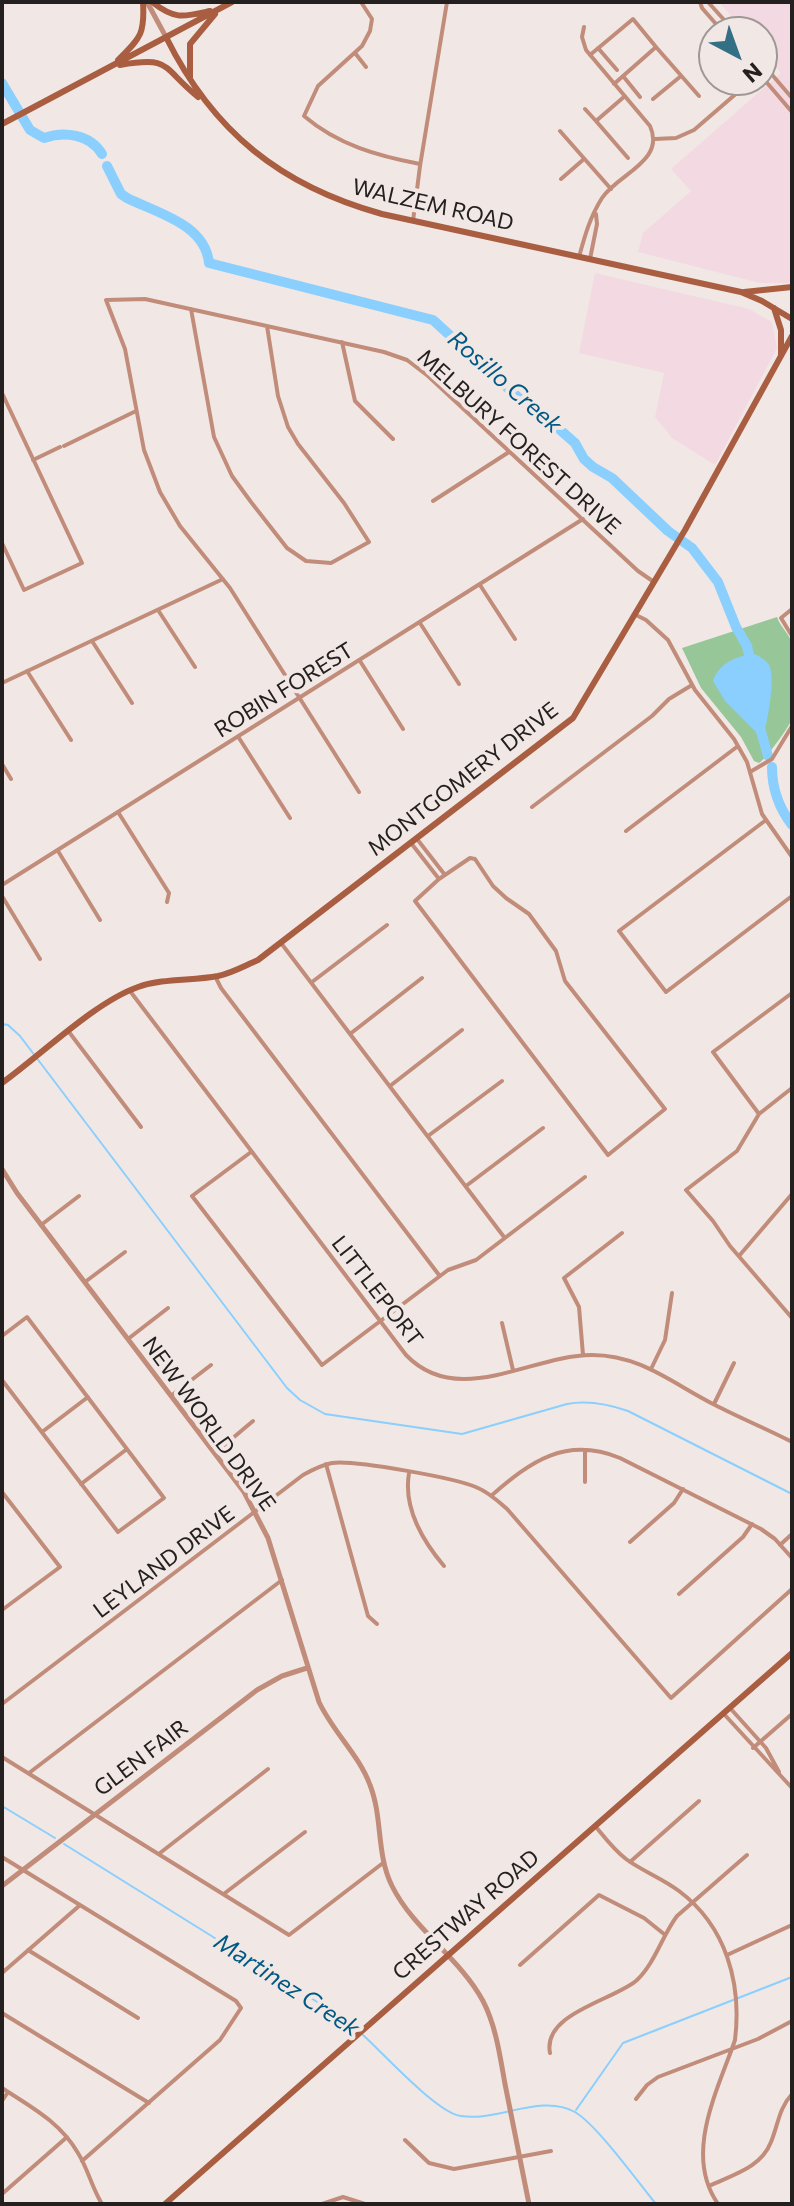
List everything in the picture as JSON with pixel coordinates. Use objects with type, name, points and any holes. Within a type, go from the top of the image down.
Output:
[{"type":"main road","points":[[112,66],[142,34],[147,2],[181,18],[221,9]]},
{"type":"main road","points":[[2,124],[232,2]]},
{"type":"main road","points":[[190,80],[190,44],[221,9]]},
{"type":"main road","name":"WALZEM ROAD","points":[[166,37],[206,103],[239,139],[287,175],[328,197],[413,221],[741,292],[792,319]]},
{"type":"main road","points":[[112,66],[159,62],[206,103]]},
{"type":"main road","points":[[741,292],[792,287]]},
{"type":"main road","points":[[774,308],[781,330],[782,354]]},
{"type":"main road","name":"MONTGOMERY DRIVE","points":[[2,1083],[100,1008],[130,991],[164,981],[215,976],[250,963],[281,943],[573,718],[674,550],[792,336]]},
{"type":"main road","points":[[782,354],[792,346]]},
{"type":"main road","name":"CRESTWAY ROAD","points":[[165,2204],[792,1653]]},
{"type":"street","points":[[147,2],[166,37]]},
{"type":"street","points":[[361,2],[372,19],[370,31],[354,53],[318,86],[304,116],[317,127],[357,149],[420,164]]},
{"type":"street","points":[[413,221],[447,2]]},
{"type":"street","points":[[700,2],[709,16]]},
{"type":"street","points":[[702,8],[709,2]]},
{"type":"street","points":[[590,55],[633,19],[698,95]]},
{"type":"street","points":[[579,257],[588,223],[600,201],[650,154],[654,139],[650,126],[583,44],[584,27]]},
{"type":"street","points":[[614,84],[656,47]]},
{"type":"street","points":[[598,48],[617,70]]},
{"type":"street","points":[[354,53],[366,67]]},
{"type":"street","points":[[623,76],[640,97]]},
{"type":"street","points":[[653,99],[681,76]]},
{"type":"street","points":[[778,83],[792,98]]},
{"type":"street","points":[[596,121],[625,96]]},
{"type":"street","points":[[654,139],[676,138],[694,130],[733,96]]},
{"type":"street","points":[[778,96],[792,112]]},
{"type":"street","points":[[585,109],[628,158]]},
{"type":"street","points":[[560,131],[611,189]]},
{"type":"street","points":[[561,179],[584,159]]},
{"type":"street","points":[[590,259],[597,224],[596,212]]},
{"type":"street","name":"MELBURY FOREST DRIVE","points":[[136,411],[125,349],[106,300],[145,299],[384,352],[411,363],[655,582]]},
{"type":"street","points":[[191,309],[211,426],[232,476],[287,548],[300,558],[319,564],[331,563],[369,542],[288,427],[278,396],[267,326]]},
{"type":"street","points":[[342,342],[355,401],[363,413],[393,439]]},
{"type":"street","points":[[2,393],[82,563],[24,590],[2,543]]},
{"type":"street","points":[[33,460],[136,411],[147,459],[167,507],[223,579],[359,792]]},
{"type":"street","points":[[433,501],[509,452]]},
{"type":"street","name":"ROBIN FOREST","points":[[2,885],[583,519]]},
{"type":"street","points":[[2,683],[223,579]]},
{"type":"street","points":[[480,585],[515,639]]},
{"type":"street","points":[[792,609],[781,618],[792,636]]},
{"type":"street","points":[[158,610],[195,667]]},
{"type":"street","points":[[636,615],[668,640],[692,685],[738,746],[766,820],[792,857]]},
{"type":"street","points":[[420,623],[459,684]]},
{"type":"street","points":[[92,641],[132,703]]},
{"type":"street","points":[[360,661],[403,729]]},
{"type":"street","points":[[27,671],[71,740]]},
{"type":"street","points":[[532,807],[652,716],[669,699],[692,685]]},
{"type":"street","points":[[750,772],[772,759],[792,726]]},
{"type":"street","points":[[239,738],[290,818]]},
{"type":"street","points":[[626,831],[738,746]]},
{"type":"street","points":[[2,764],[11,779]]},
{"type":"street","points":[[118,812],[169,893],[167,902]]},
{"type":"street","points":[[766,820],[619,931],[666,992],[792,896]]},
{"type":"street","points":[[414,841],[445,875]]},
{"type":"street","points":[[414,841],[439,879]]},
{"type":"street","points":[[58,851],[100,920]]},
{"type":"street","points":[[473,858],[493,886],[529,914],[556,951],[565,981],[665,1109],[608,1155],[417,904],[416,898],[445,875],[473,858]]},
{"type":"street","points":[[2,896],[40,959]]},
{"type":"street","points":[[312,982],[387,925]]},
{"type":"street","points":[[281,943],[505,1237]]},
{"type":"street","points":[[215,976],[439,1276]]},
{"type":"street","points":[[350,1034],[422,978]]},
{"type":"street","name":"LITTLEPORT","points":[[130,991],[411,1360],[438,1376],[469,1380],[563,1357],[627,1358],[652,1368],[714,1404],[792,1442]]},
{"type":"street","points":[[759,1114],[713,1052],[792,993]]},
{"type":"street","points":[[390,1086],[462,1030]]},
{"type":"street","points":[[69,1032],[141,1127]]},
{"type":"street","points":[[428,1136],[502,1081]]},
{"type":"street","points":[[792,1088],[759,1114],[737,1151],[686,1190],[792,1318]]},
{"type":"street","points":[[466,1186],[543,1128]]},
{"type":"street","points":[[251,1152],[192,1196],[322,1365],[439,1276],[456,1266],[476,1260],[585,1177]]},
{"type":"street","name":"NEW WORLD DRIVE","points":[[2,1169],[256,1512],[268,1538],[307,1668],[324,1713],[359,1763],[371,1787],[377,1808],[383,1863],[400,1900],[476,1990],[487,2010],[493,2026],[529,2204]]},
{"type":"street","points":[[739,1257],[792,1194]]},
{"type":"street","points":[[41,1225],[79,1196]]},
{"type":"street","points":[[583,1355],[579,1307],[564,1278],[622,1233]]},
{"type":"street","points":[[85,1282],[125,1252]]},
{"type":"street","points":[[652,1368],[665,1340],[672,1293]]},
{"type":"street","points":[[786,1311],[792,1304]]},
{"type":"street","points":[[128,1339],[168,1308]]},
{"type":"street","points":[[2,1336],[27,1317],[164,1498],[118,1532],[2,1380]]},
{"type":"street","points":[[502,1323],[513,1370]]},
{"type":"street","points":[[714,1404],[734,1363]]},
{"type":"street","points":[[171,1396],[211,1365]]},
{"type":"street","points":[[42,1432],[88,1397]]},
{"type":"street","points":[[215,1453],[253,1421]]},
{"type":"street","points":[[81,1484],[127,1449]]},
{"type":"street","points":[[585,1450],[585,1482]]},
{"type":"street","points":[[491,1496],[539,1460],[585,1450],[607,1453],[766,1531],[792,1558]]},
{"type":"street","points":[[377,1624],[368,1616],[326,1464],[356,1463],[459,1482],[491,1496],[508,1510],[671,1698],[792,1589]]},
{"type":"street","name":"LEYLAND DRIVE","points":[[2,1704],[303,1475],[326,1464]]},
{"type":"street","points":[[409,1473],[407,1487],[419,1532],[444,1566]]},
{"type":"street","points":[[630,1542],[674,1503],[683,1489]]},
{"type":"street","points":[[2,1492],[60,1567],[2,1610]]},
{"type":"street","points":[[679,1594],[743,1537],[752,1524]]},
{"type":"street","points":[[780,1545],[792,1534]]},
{"type":"street","points":[[28,1774],[282,1580]]},
{"type":"street","name":"GLEN FAIR","points":[[2,1886],[257,1690],[282,1676],[307,1668]]},
{"type":"street","points":[[730,1708],[760,1742],[780,1775]]},
{"type":"street","points":[[723,1713],[792,1788]]},
{"type":"street","points":[[753,1748],[792,1714]]},
{"type":"street","points":[[2,1757],[289,1935],[383,1863]]},
{"type":"street","points":[[160,1853],[268,1769]]},
{"type":"street","points":[[630,1862],[699,1801]]},
{"type":"street","points":[[595,1826],[630,1862],[675,1888],[692,1903],[714,1928],[727,1955],[737,2007],[732,2048],[705,2132],[703,2162],[709,2186],[718,2204]]},
{"type":"street","points":[[225,1893],[305,1832]]},
{"type":"street","points":[[550,2053],[550,2041],[564,2022],[585,2006],[621,1992],[634,1983],[677,1916],[747,1855]]},
{"type":"street","points":[[2,1857],[236,2001],[241,2008],[220,2040],[82,2161]]},
{"type":"street","points":[[520,1965],[599,1895],[644,1918],[664,1934]]},
{"type":"street","points":[[2,1973],[79,1906]]},
{"type":"street","points":[[727,1955],[792,1925]]},
{"type":"street","points":[[28,1950],[138,2018]]},
{"type":"street","points":[[2,2013],[149,2103]]},
{"type":"street","points":[[636,2099],[658,2077],[758,2039],[792,2021]]},
{"type":"street","points":[[2,2088],[50,2119],[67,2137],[102,2204]]},
{"type":"street","points":[[2,2101],[8,2092]]},
{"type":"street","points":[[709,2186],[754,2165],[763,2156],[782,2108],[792,2094]]},
{"type":"street","points":[[2,2194],[67,2137]]},
{"type":"street","points":[[405,2140],[424,2159],[445,2169],[551,2151]]},
{"type":"street","points":[[322,2204],[343,2197],[365,2204]]},
{"type":"shaded area","points":[[719,2],[792,2],[792,283],[760,283],[638,252],[643,233],[691,191],[671,169],[755,96],[778,96],[778,76],[781,73],[778,70],[778,16],[731,16]]},
{"type":"shaded area","points":[[595,273],[749,309],[772,322],[777,348],[715,465],[672,438],[655,417],[664,373],[579,353]]},
{"type":"green space","points":[[777,617],[792,644],[793,714],[782,735],[759,763],[754,761],[741,737],[701,688],[682,648]]},
{"type":"water","points":[[754,654],[769,665],[772,680],[762,738],[725,701],[713,681],[719,669],[729,662]]},
{"type":"waterway","name":"Rosillo Creek","points":[[2,83],[30,130],[44,138],[60,135],[84,138],[102,154]]},
{"type":"waterway","name":"Rosillo Creek","points":[[107,166],[121,194],[178,222],[199,238],[209,263],[433,320],[521,400],[575,443],[593,467],[612,478],[668,531],[692,548],[718,582],[747,646],[751,664]]},
{"type":"waterway","name":"Rosillo Creek","points":[[760,728],[768,756]]},
{"type":"waterway","name":"Rosillo Creek","points":[[772,767],[777,798],[792,825]]},
{"type":"waterway","points":[[2,1024],[8,1025],[20,1036],[287,1388],[300,1400],[325,1414],[462,1434],[567,1404],[583,1402],[605,1405],[628,1411],[792,1494]]},
{"type":"waterway","name":"Martinez Creek","points":[[2,1806],[55,1838]]},
{"type":"waterway","name":"Martinez Creek","points":[[64,1844],[359,2030]]},
{"type":"waterway","points":[[576,2110],[623,2043],[792,1977]]},
{"type":"waterway","name":"Martinez Creek","points":[[363,2035],[438,2105],[461,2116],[475,2117],[548,2105],[575,2112],[606,2141],[656,2204]]}]
